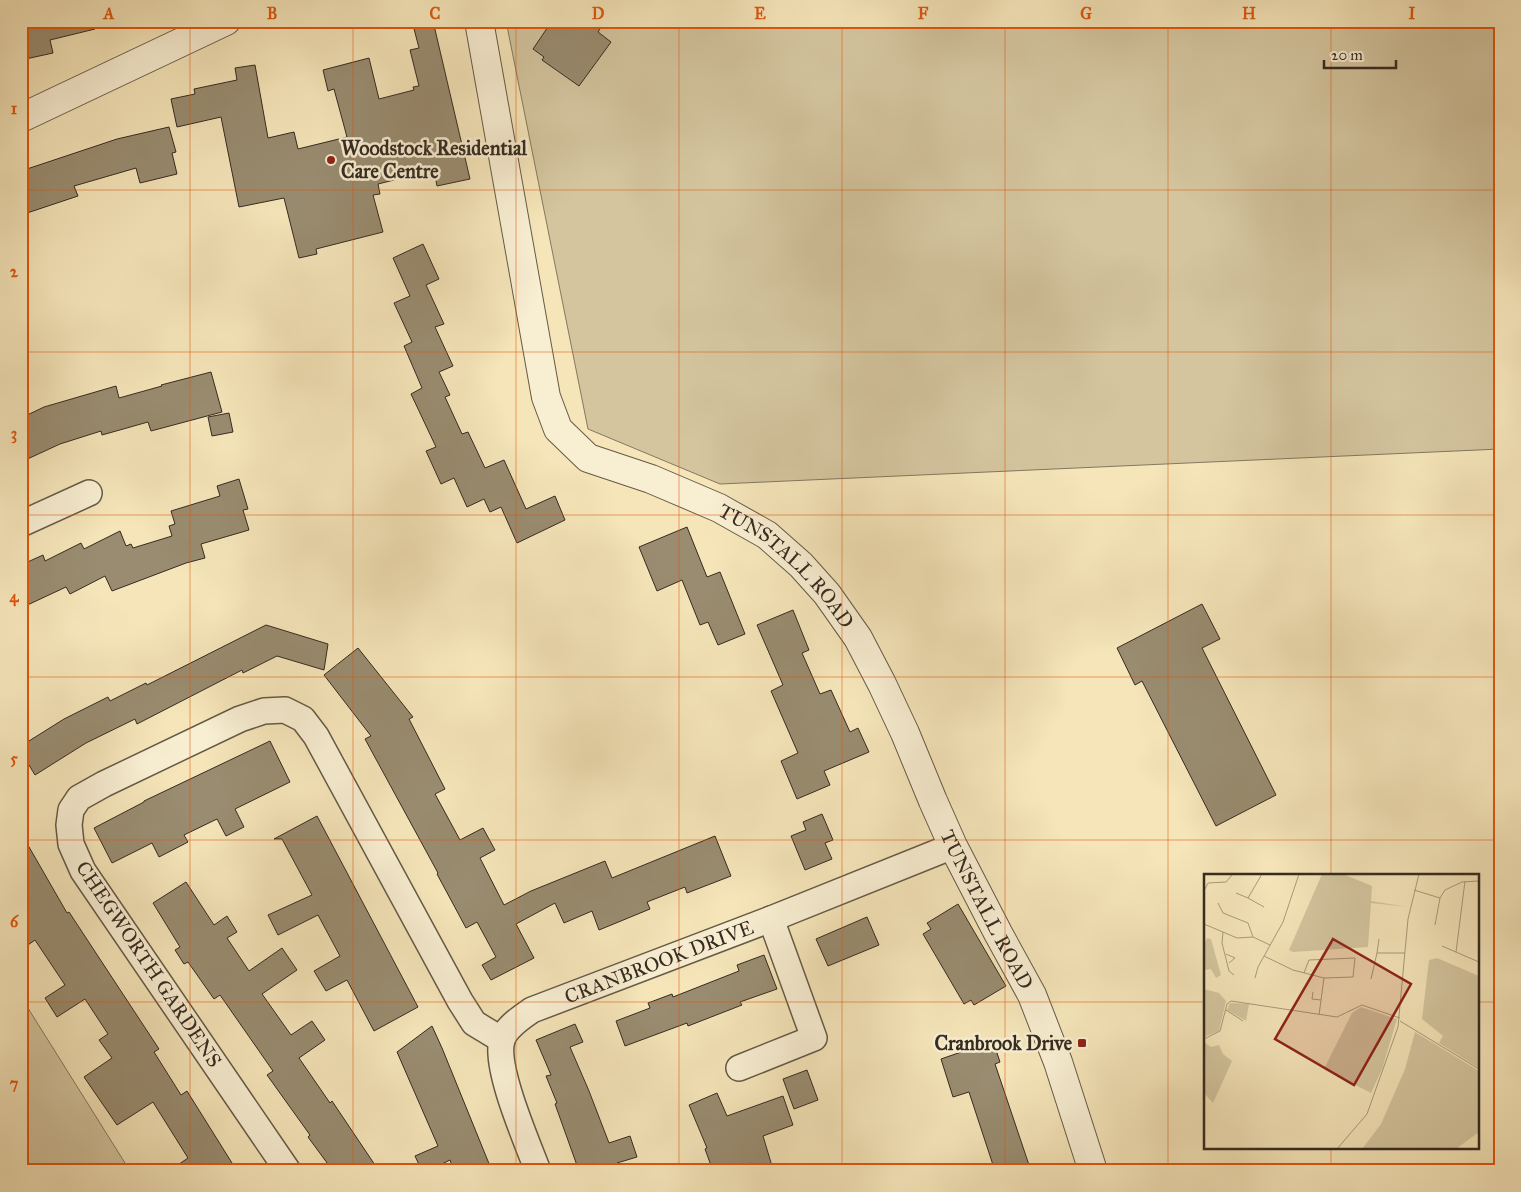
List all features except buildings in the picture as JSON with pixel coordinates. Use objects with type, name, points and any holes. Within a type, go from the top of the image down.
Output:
[{"type":"street","points":[[21,118],[226,21]]},
{"type":"street","name":"TUNSTALL ROAD","points":[[479,21],[546,398],[558,429],[588,458],[651,479],[719,508],[767,535],[801,565],[827,594],[858,638],[890,700],[932,802],[998,934],[1032,995],[1065,1081],[1093,1171]]},
{"type":"street","points":[[21,524],[89,493]]},
{"type":"street","name":"CHEGWORTH GARDENS","points":[[288,1171],[83,871],[71,844],[69,825],[71,810],[79,798],[104,784],[240,719],[264,711],[285,710],[303,719],[316,736],[460,1001],[474,1023],[502,1040]]},
{"type":"street","name":"CRANBROOK DRIVE","points":[[502,1040],[516,1021],[532,1010],[771,919],[954,846]]},
{"type":"street","points":[[739,1068],[814,1038],[771,919]]},
{"type":"street","points":[[502,1040],[502,1068],[538,1171]]},
{"type":"shaded area","points":[[506,21],[1500,21],[1500,449],[720,484],[588,429]]},
{"type":"shaded area","points":[[21,997],[130,1171],[21,1171]]},
{"type":"place","name":"Woodstock Residential Care Centre","points":[[331,160]]},
{"type":"place","name":"Cranbrook Drive","points":[[1082,1043]]}]
